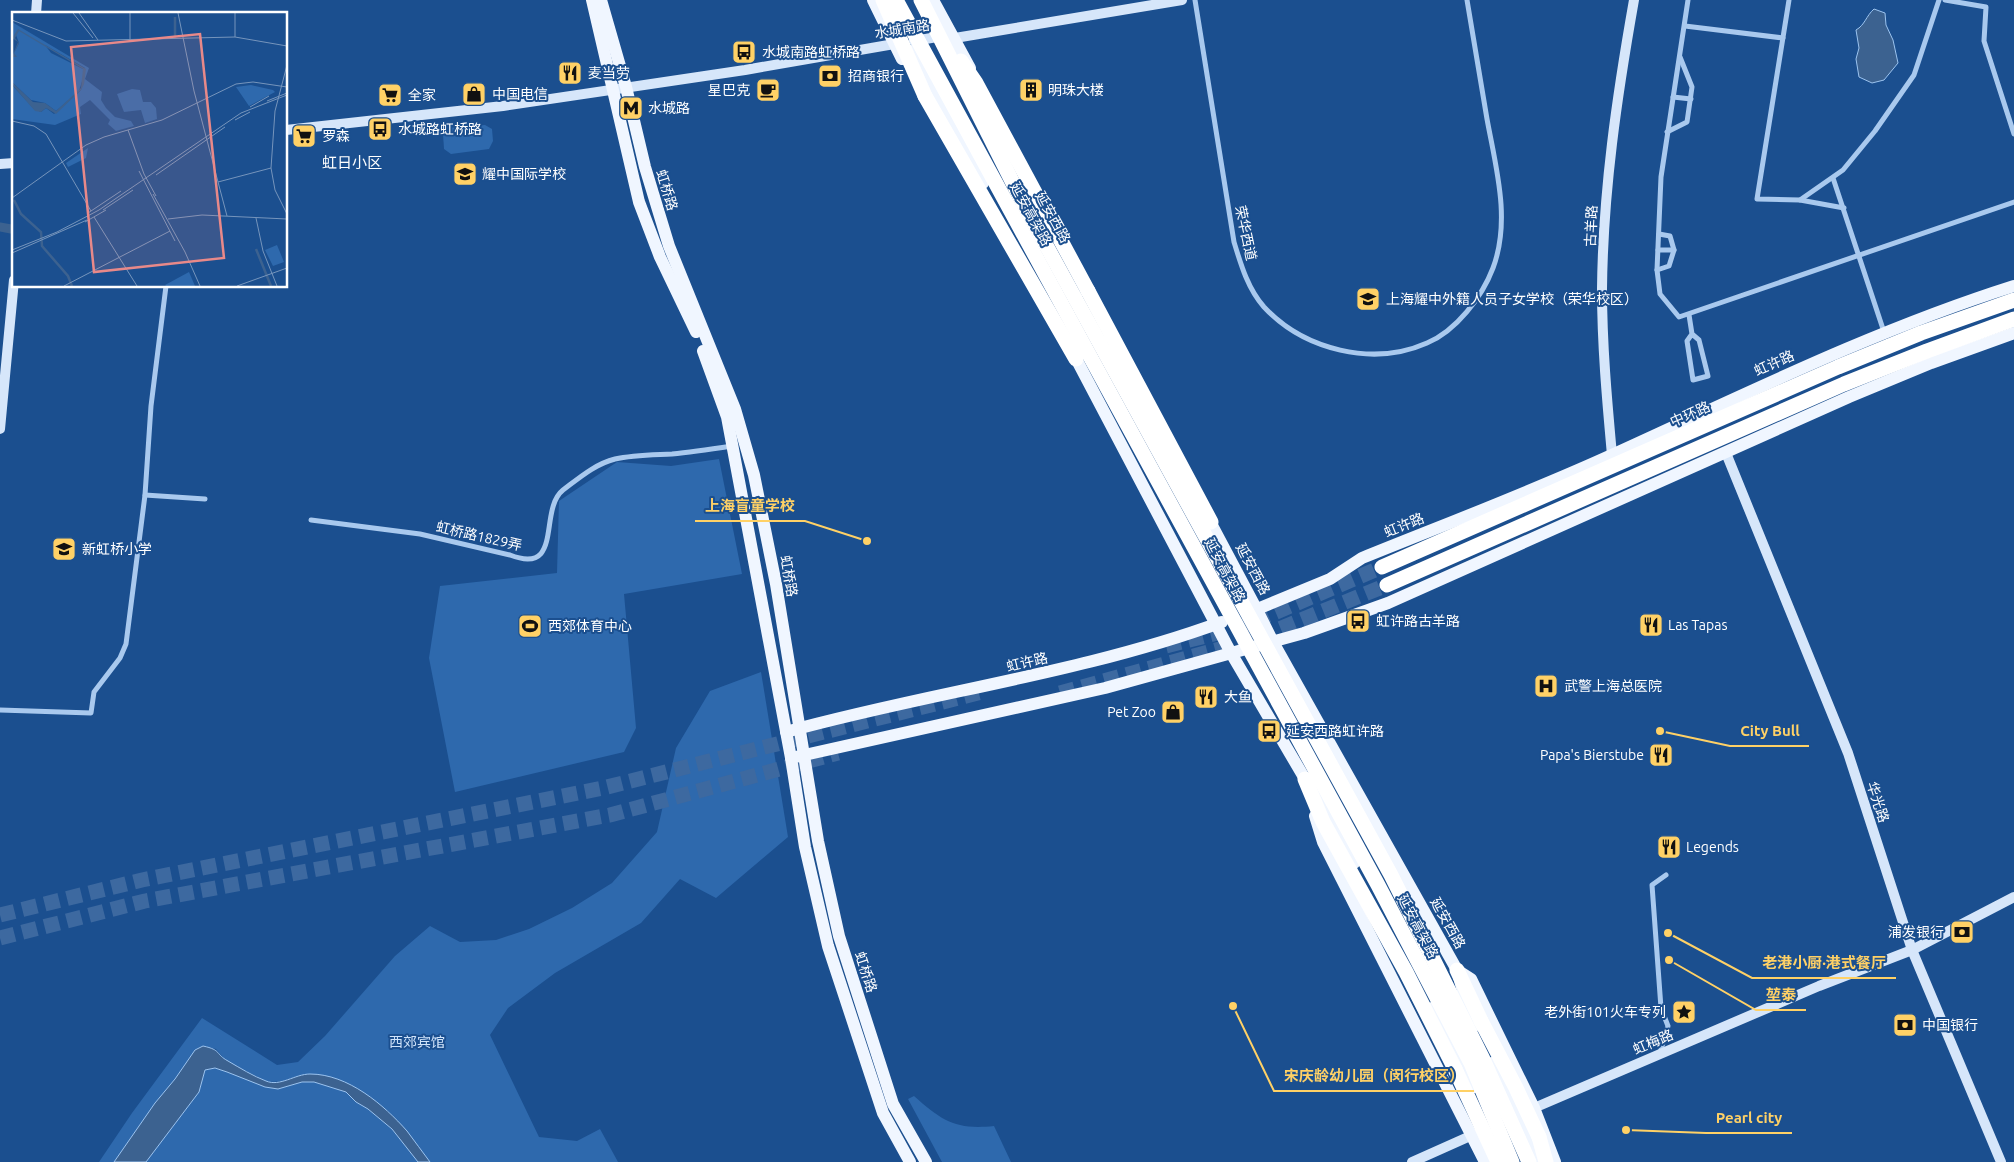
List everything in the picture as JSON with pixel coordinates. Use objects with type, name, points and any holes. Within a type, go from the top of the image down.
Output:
[{"type":"highway","points":[[884,0],[925,96],[1076,359]]},
{"type":"highway","name":"延安高架路","points":[[896,0],[1378,885],[1471,1063],[1511,1162]]},
{"type":"highway","points":[[920,0],[976,84],[1211,522]]},
{"type":"highway","name":"延安高架路","points":[[920,0],[1024,205],[1391,875],[1482,1057],[1529,1162]]},
{"type":"highway","name":"中环路","points":[[1382,567],[1838,367],[1921,333],[2014,300]]},
{"type":"highway","points":[[1387,585],[1844,384],[1926,351],[2014,319]]},
{"type":"highway","points":[[1305,779],[1323,822],[1406,972],[1455,1069],[1498,1162]]},
{"type":"highway","points":[[1457,970],[1516,1088],[1538,1137],[1546,1162]]},
{"type":"main road","name":"虹桥路","points":[[592,0],[639,202],[660,258],[698,336],[727,417],[786,732],[798,756],[839,936],[894,1104],[926,1162]]},
{"type":"main road","name":"虹桥路","points":[[601,0],[626,87],[645,167],[669,246],[736,409],[754,475],[776,584],[799,728],[798,756],[805,847],[828,946],[882,1112],[910,1162]]},
{"type":"main road","points":[[872,0],[1033,299],[1076,359]]},
{"type":"main road","points":[[884,0],[1045,293],[1076,359],[1231,653],[1289,748],[1305,779],[1321,802],[1495,1125],[1511,1162]]},
{"type":"main road","name":"延安西路","points":[[920,0],[937,37],[1178,477],[1211,522]]},
{"type":"main road","name":"延安西路","points":[[933,0],[955,38],[1029,180],[1109,317],[1190,471],[1211,522],[1273,642],[1457,970],[1471,1023],[1519,1114],[1540,1162]]},
{"type":"main road","name":"虹许路","points":[[786,732],[908,702],[1059,670],[1144,648],[1216,625],[1330,579],[1362,558],[1612,455],[1791,372],[1958,304],[2014,286]]},
{"type":"main road","points":[[798,756],[1105,688],[1273,642],[1388,603],[1726,453],[1808,414],[1889,380],[2014,333]]},
{"type":"main road","points":[[1305,779],[1323,842],[1485,1162]]},
{"type":"main road","points":[[1457,970],[1471,979],[1534,1108],[1555,1162]]},
{"type":"main road","points":[[1519,1114],[1526,1091]]},
{"type":"street","name":"水城南路","points":[[626,87],[745,70],[937,37],[955,38],[1182,0]]},
{"type":"street","name":"荣华西道","points":[[1195,0],[1234,242],[1244,276],[1263,306],[1286,326],[1310,340],[1364,355],[1396,352],[1427,343],[1452,327],[1476,299],[1493,268],[1501,234],[1501,199],[1467,0]]},
{"type":"street","name":"古羊路","points":[[1612,455],[1603,336],[1604,241],[1611,144],[1634,0]]},
{"type":"street","points":[[1688,0],[1662,178],[1657,270],[1660,294],[1679,317],[2014,202]]},
{"type":"street","points":[[1789,0],[1757,199],[1800,200],[1844,208]]},
{"type":"street","points":[[1800,200],[1843,170],[1875,131],[1914,75],[1939,0]]},
{"type":"street","points":[[1945,0],[1986,7],[1984,41],[2014,134]]},
{"type":"street","points":[[1685,26],[1783,38]]},
{"type":"street","points":[[1668,132],[1687,122],[1692,87],[1680,56]]},
{"type":"street","points":[[288,130],[503,106],[626,87]]},
{"type":"street","points":[[1673,97],[1690,99]]},
{"type":"street","points":[[1833,178],[1885,333]]},
{"type":"street","points":[[1657,270],[1669,266],[1674,250],[1670,236],[1659,234]]},
{"type":"street","points":[[1658,250],[1674,250]]},
{"type":"street","points":[[0,429],[13,288]]},
{"type":"street","points":[[0,710],[91,713],[94,692],[120,658],[126,644],[145,495],[151,406],[166,288]]},
{"type":"street","points":[[1689,315],[1692,334],[1698,340],[1708,376],[1693,380],[1687,341],[1692,334]]},
{"type":"street","name":"虹桥路1829弄","points":[[311,520],[420,534],[533,560],[539,557],[545,545],[551,511],[557,495],[583,473],[614,460],[732,446]]},
{"type":"street","name":"华光路","points":[[1726,453],[1786,606],[1848,752],[1912,950],[2001,1162]]},
{"type":"street","points":[[145,495],[205,499]]},
{"type":"street","points":[[1660,1054],[1668,1026],[1661,1008],[1652,885],[1666,875]]},
{"type":"street","name":"虹梅路","points":[[1412,1162],[1519,1114],[1819,986],[1912,950],[2014,897]]},
{"type":"green space","points":[[485,125],[492,129],[493,141],[489,149],[451,154],[444,149],[443,134],[449,128]]},
{"type":"green space","name":"西郊体育中心","points":[[719,459],[742,574],[624,594],[636,728],[624,752],[455,792],[429,658],[440,586],[557,573],[559,501],[617,462],[671,466]]},
{"type":"green space","name":"西郊宾馆","points":[[761,672],[788,837],[716,898],[680,879],[641,923],[555,973],[508,1008],[490,1035],[539,1137],[577,1141],[600,1129],[618,1162],[430,1162],[389,1112],[359,1090],[342,1081],[328,1077],[297,1076],[285,1081],[268,1082],[226,1061],[216,1049],[203,1046],[195,1050],[114,1162],[99,1162],[132,1113],[202,1018],[277,1065],[298,1062],[325,1036],[395,956],[430,926],[460,942],[496,940],[529,929],[572,908],[612,883],[657,832],[676,748],[710,691]]},
{"type":"green space","points":[[215,1068],[241,1076],[265,1087],[278,1089],[302,1082],[314,1082],[346,1092],[356,1102],[368,1109],[392,1129],[418,1162],[146,1162],[199,1092],[205,1070]]},
{"type":"green space","points":[[914,1096],[933,1112],[950,1122],[969,1127],[994,1126],[1011,1162],[942,1162],[908,1099]]},
{"type":"shaded area","points":[[1874,9],[1885,13],[1886,25],[1893,40],[1898,63],[1884,80],[1872,83],[1859,77],[1856,59],[1859,48],[1856,30]]},
{"type":"shaded area","points":[[203,1046],[213,1049],[224,1059],[266,1081],[277,1082],[310,1074],[324,1075],[351,1085],[376,1102],[398,1121],[430,1162],[418,1162],[392,1129],[368,1109],[356,1102],[346,1092],[314,1082],[302,1082],[278,1089],[265,1087],[215,1068],[205,1070],[199,1092],[146,1162],[114,1162],[195,1050]]},
{"type":"waterway","points":[[0,227],[11,229]]},
{"type":"tunnel","points":[[1166,646],[1241,627],[1382,567]]},
{"type":"tunnel","points":[[1060,693],[1252,640],[1387,585]]},
{"type":"tunnel","points":[[0,915],[142,880],[603,788],[986,691]]},
{"type":"tunnel","points":[[0,938],[145,901],[610,815],[838,753]]},
{"type":"place","name":"水城南路虹桥路","points":[[744,52]]},
{"type":"place","name":"麦当劳","points":[[570,73]]},
{"type":"place","name":"招商银行","points":[[830,76]]},
{"type":"place","name":"星巴克","points":[[768,90]]},
{"type":"place","name":"明珠大楼","points":[[1031,90]]},
{"type":"place","name":"中国电信","points":[[474,94]]},
{"type":"place","name":"全家","points":[[390,95]]},
{"type":"place","name":"水城路","points":[[631,108]]},
{"type":"place","name":"水城路虹桥路","points":[[380,129]]},
{"type":"place","name":"罗森","points":[[304,136]]},
{"type":"place","name":"耀中国际学校","points":[[465,174]]},
{"type":"place","name":"上海耀中外籍人员子女学校（荣华校区）","points":[[1368,299]]},
{"type":"place","name":"上海盲童学校","points":[[867,541]]},
{"type":"place","name":"新虹桥小学","points":[[64,549]]},
{"type":"place","name":"虹许路古羊路","points":[[1358,621]]},
{"type":"place","name":"Las Tapas","points":[[1651,625]]},
{"type":"place","name":"西郊体育中心","points":[[530,626]]},
{"type":"place","name":"武警上海总医院","points":[[1546,686]]},
{"type":"place","name":"大鱼","points":[[1206,697]]},
{"type":"place","name":"Pet Zoo","points":[[1173,712]]},
{"type":"place","name":"延安西路虹许路","points":[[1269,731]]},
{"type":"place","name":"City Bull","points":[[1660,731]]},
{"type":"place","name":"Papa's Bierstube","points":[[1661,755]]},
{"type":"place","name":"Legends","points":[[1669,847]]},
{"type":"place","name":"浦发银行","points":[[1962,932]]},
{"type":"place","name":"老港小厨·港式餐厅","points":[[1668,933]]},
{"type":"place","name":"堃泰","points":[[1669,960]]},
{"type":"place","name":"宋庆龄幼儿园（闵行校区）","points":[[1233,1006]]},
{"type":"place","name":"老外街101火车专列","points":[[1684,1012]]},
{"type":"place","name":"中国银行","points":[[1905,1025]]},
{"type":"place","name":"Pearl city","points":[[1626,1130]]},
{"type":"district","name":"虹日小区","points":[[352,162]]}]
